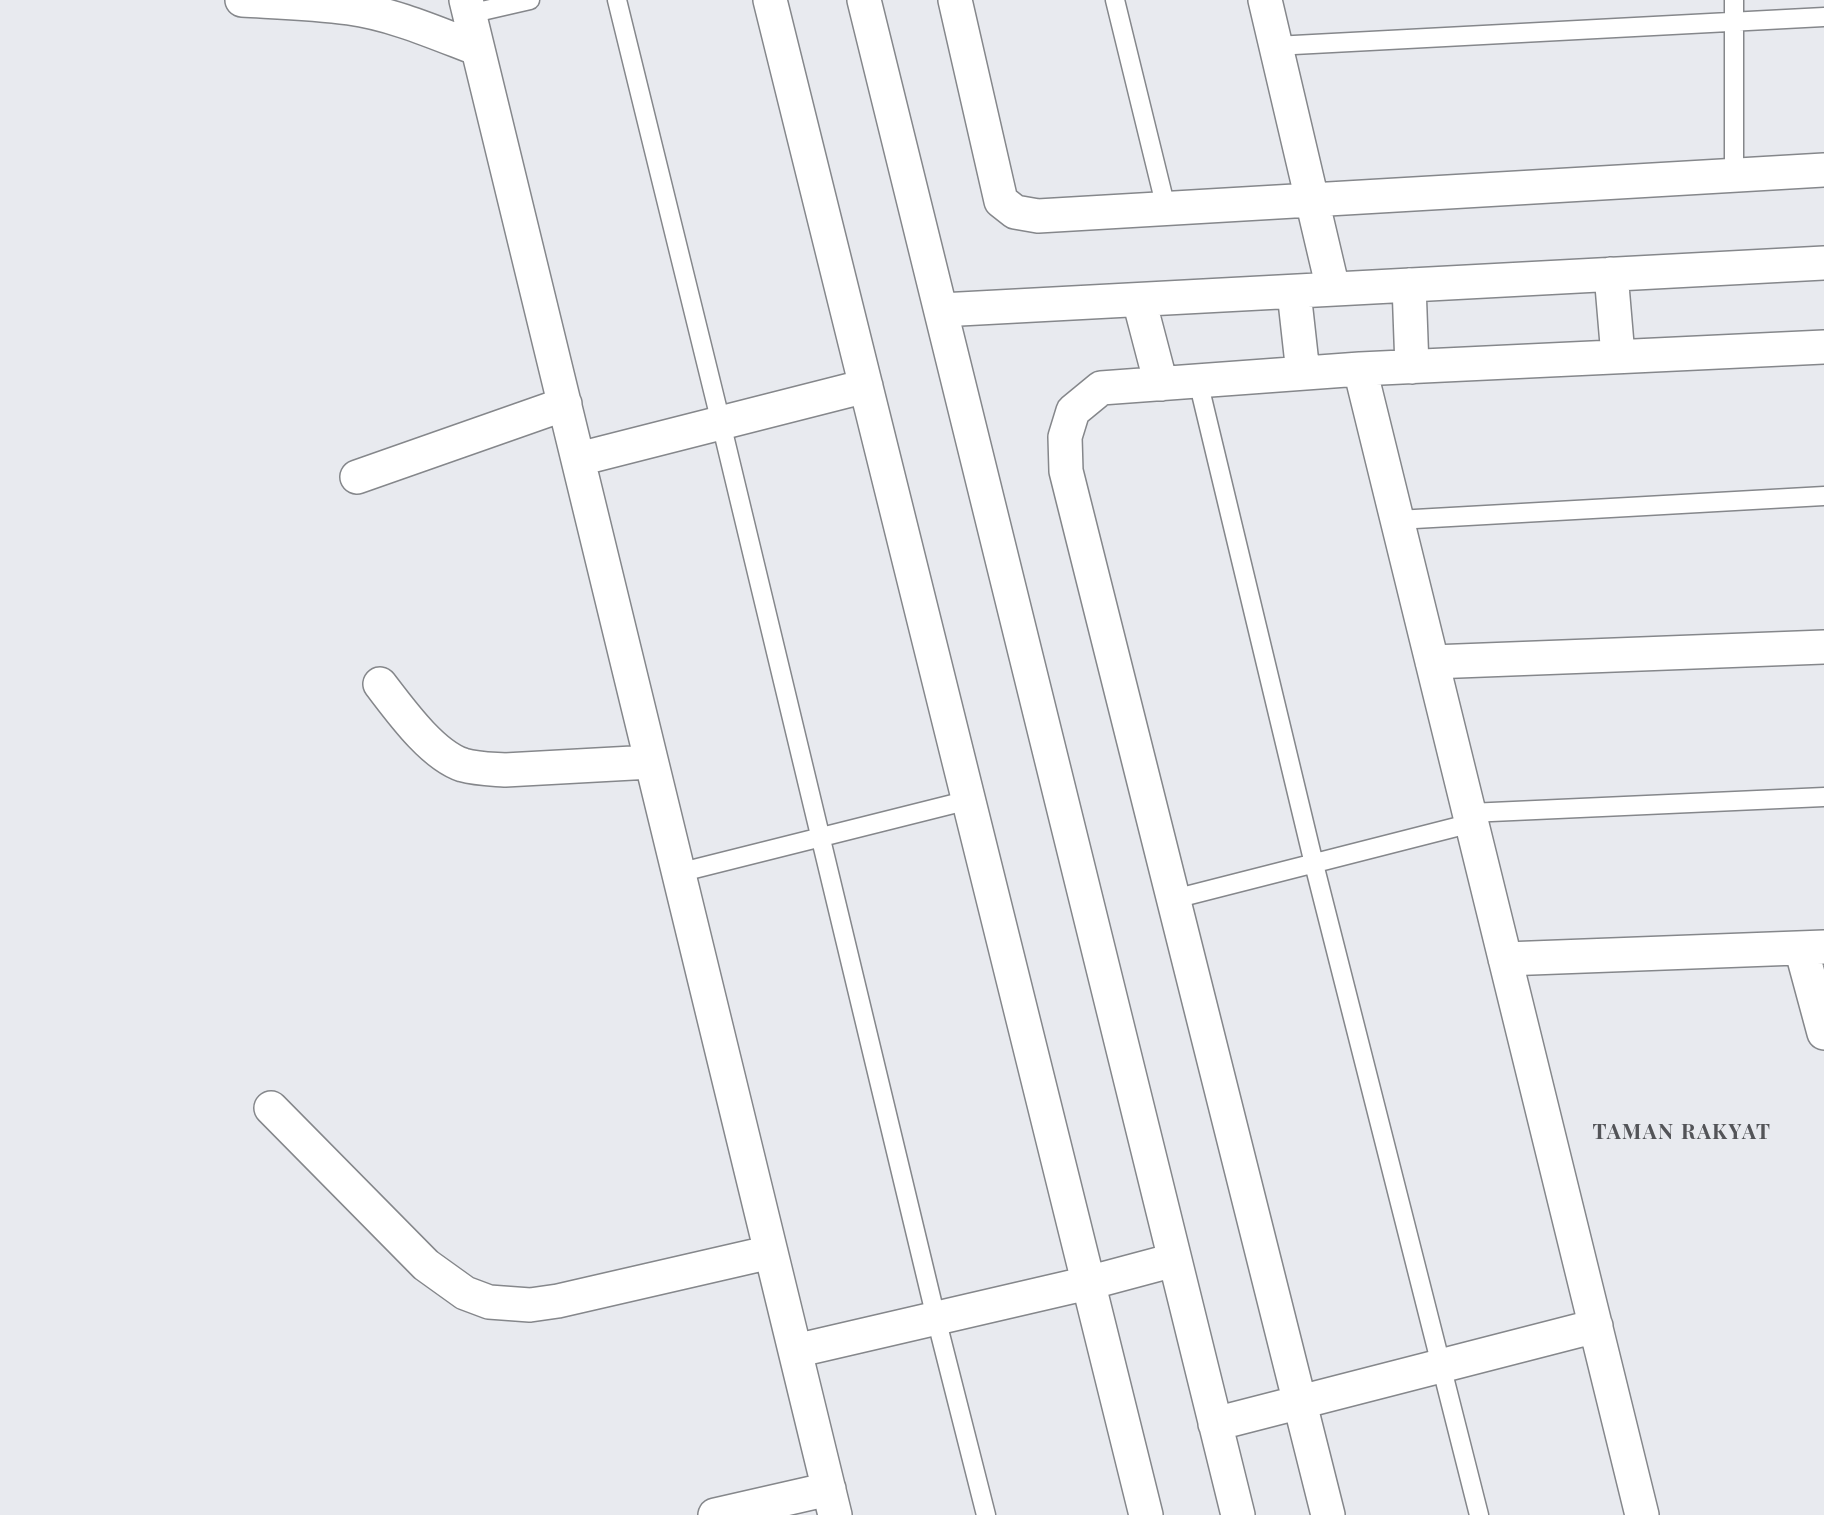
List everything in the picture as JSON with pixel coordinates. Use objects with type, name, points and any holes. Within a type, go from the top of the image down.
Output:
[{"type":"street","points":[[242,0],[350,8],[407,22],[477,49]]},
{"type":"street","points":[[770,0],[1146,1515]]},
{"type":"street","points":[[864,0],[1238,1515]]},
{"type":"street","points":[[955,0],[1001,201],[1015,212],[1038,216],[1824,170]]},
{"type":"street","points":[[1265,0],[1333,289]]},
{"type":"street","points":[[467,7],[832,1502],[715,1515]]},
{"type":"street","points":[[941,310],[1824,263]]},
{"type":"street","points":[[1611,274],[1618,356]]},
{"type":"street","points":[[1409,285],[1412,367]]},
{"type":"street","points":[[1294,292],[1304,373]]},
{"type":"street","points":[[1139,300],[1161,384]]},
{"type":"street","points":[[1328,1515],[1066,471],[1065,437],[1073,411],[1101,388],[1360,369],[1824,347]]},
{"type":"street","points":[[1360,369],[1642,1515]]},
{"type":"street","points":[[579,459],[866,386]]},
{"type":"street","points":[[357,477],[565,404]]},
{"type":"street","points":[[1432,662],[1824,646]]},
{"type":"street","points":[[380,684],[423,737],[461,764],[505,770],[651,762]]},
{"type":"street","points":[[1505,959],[1812,948],[1824,1033]]},
{"type":"street","points":[[272,1108],[426,1265],[465,1293],[489,1302],[530,1305],[558,1301],[771,1252]]},
{"type":"street","points":[[795,1351],[1088,1283],[1174,1260]]},
{"type":"street","points":[[1215,1424],[1596,1326]]},
{"type":"lane","points":[[467,7],[530,0]]},
{"type":"lane","points":[[617,0],[936,1318],[986,1515]]},
{"type":"lane","points":[[1115,0],[1167,208]]},
{"type":"lane","points":[[1734,0],[1734,175]]},
{"type":"lane","points":[[1275,46],[1824,17]]},
{"type":"lane","points":[[1198,381],[1314,864],[1479,1515]]},
{"type":"lane","points":[[1397,520],[1824,496]]},
{"type":"lane","points":[[1174,899],[1314,864],[1471,818],[1824,797]]},
{"type":"lane","points":[[678,873],[969,800]]},
{"type":"district","name":"TAMAN RAKYAT","points":[[1682,1132]]}]
